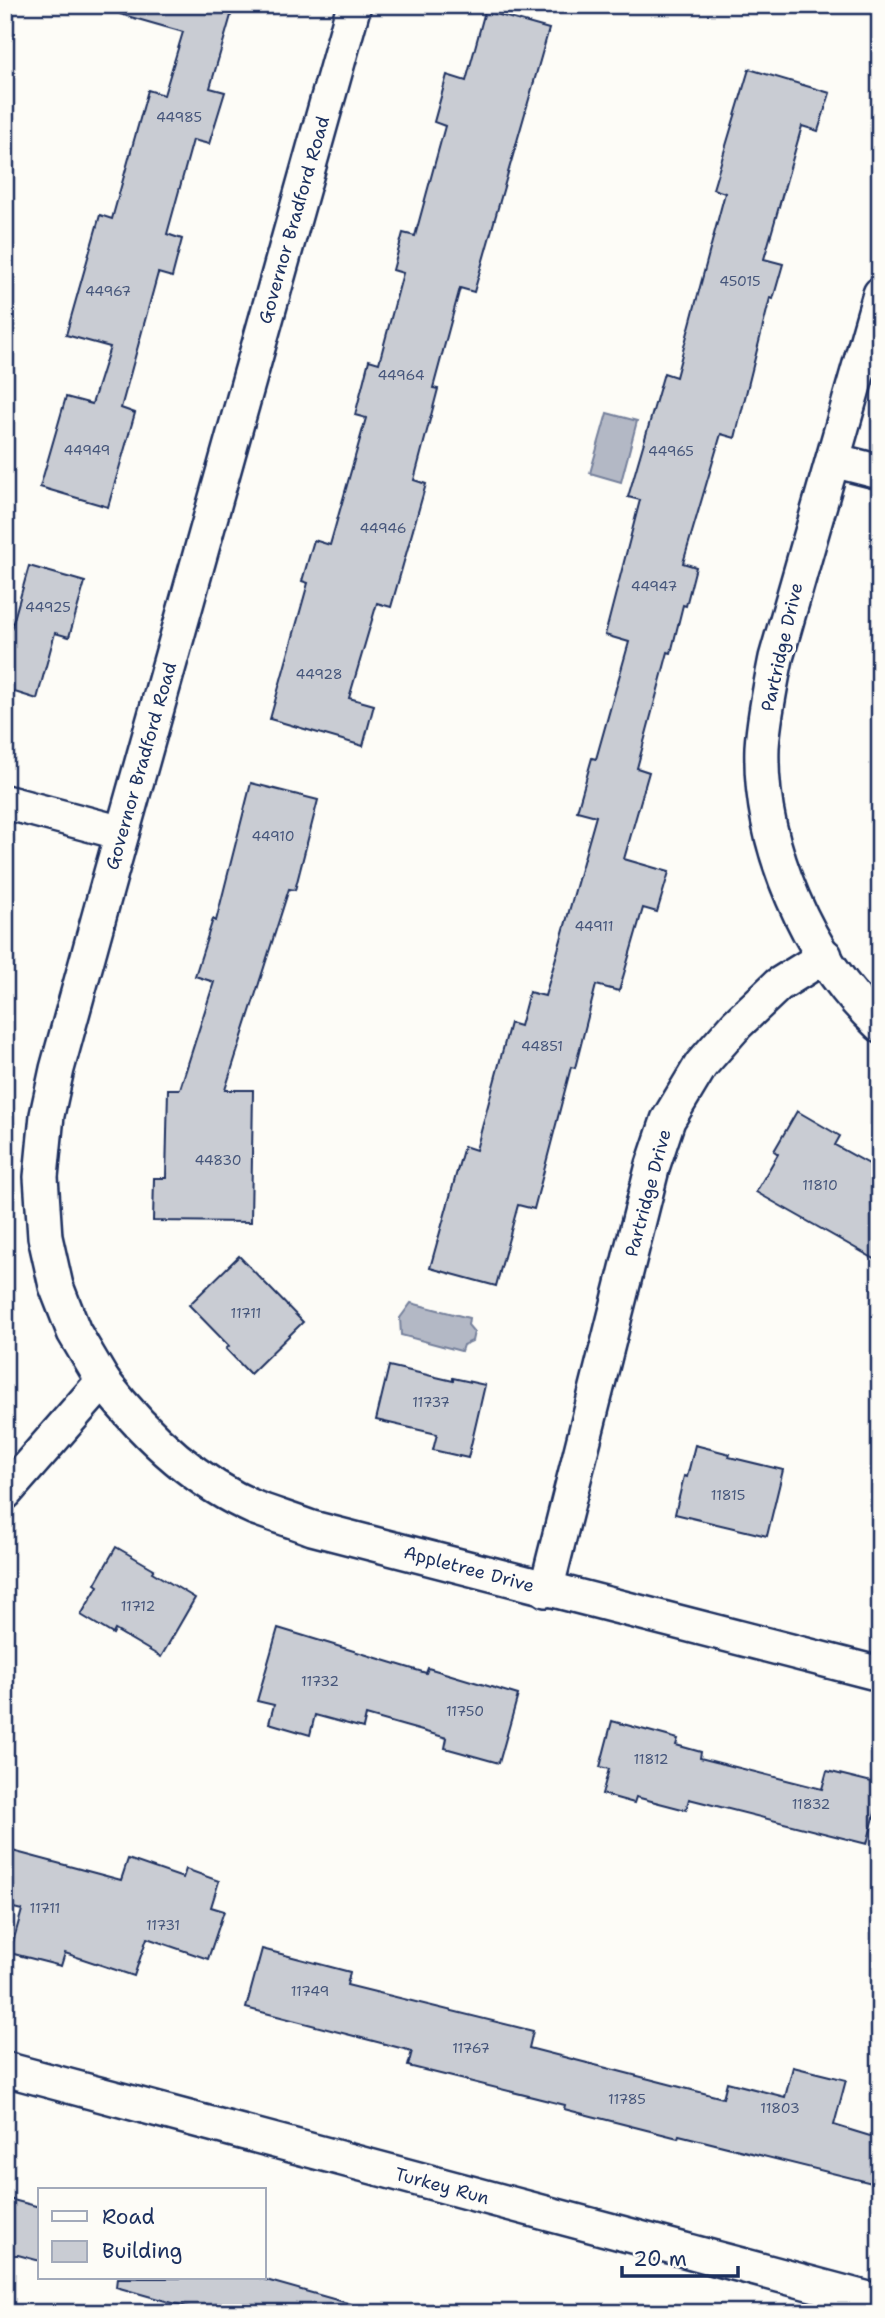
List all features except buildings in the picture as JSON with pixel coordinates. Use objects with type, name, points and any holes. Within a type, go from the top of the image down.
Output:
[{"type":"street","name":"Governor Bradford Road","points":[[103,1381],[74,1332],[56,1286],[45,1237],[41,1177],[47,1115],[57,1069],[122,833],[354,5]]},
{"type":"street","name":"Partridge Drive","points":[[546,1590],[653,1165],[668,1119],[701,1065],[737,1024],[778,985],[825,957],[799,914],[780,868],[766,802],[762,749],[766,709],[776,658],[880,293]]},
{"type":"street","points":[[833,460],[880,472]]},
{"type":"street","points":[[5,802],[122,833]]},
{"type":"street","points":[[825,957],[861,1007],[880,1024]]},
{"type":"street","points":[[5,1493],[103,1381]]},
{"type":"street","name":"Appletree Drive","points":[[103,1381],[129,1415],[166,1451],[208,1482],[254,1507],[312,1528],[880,1674]]},
{"type":"street","name":"Turkey Run","points":[[5,2069],[880,2302]]},
{"type":"shaded area","points":[[607,413],[637,421],[621,482],[590,473]]},
{"type":"shaded area","points":[[411,1303],[469,1318],[468,1325],[474,1332],[472,1341],[463,1345],[461,1351],[401,1335],[400,1318]]}]
